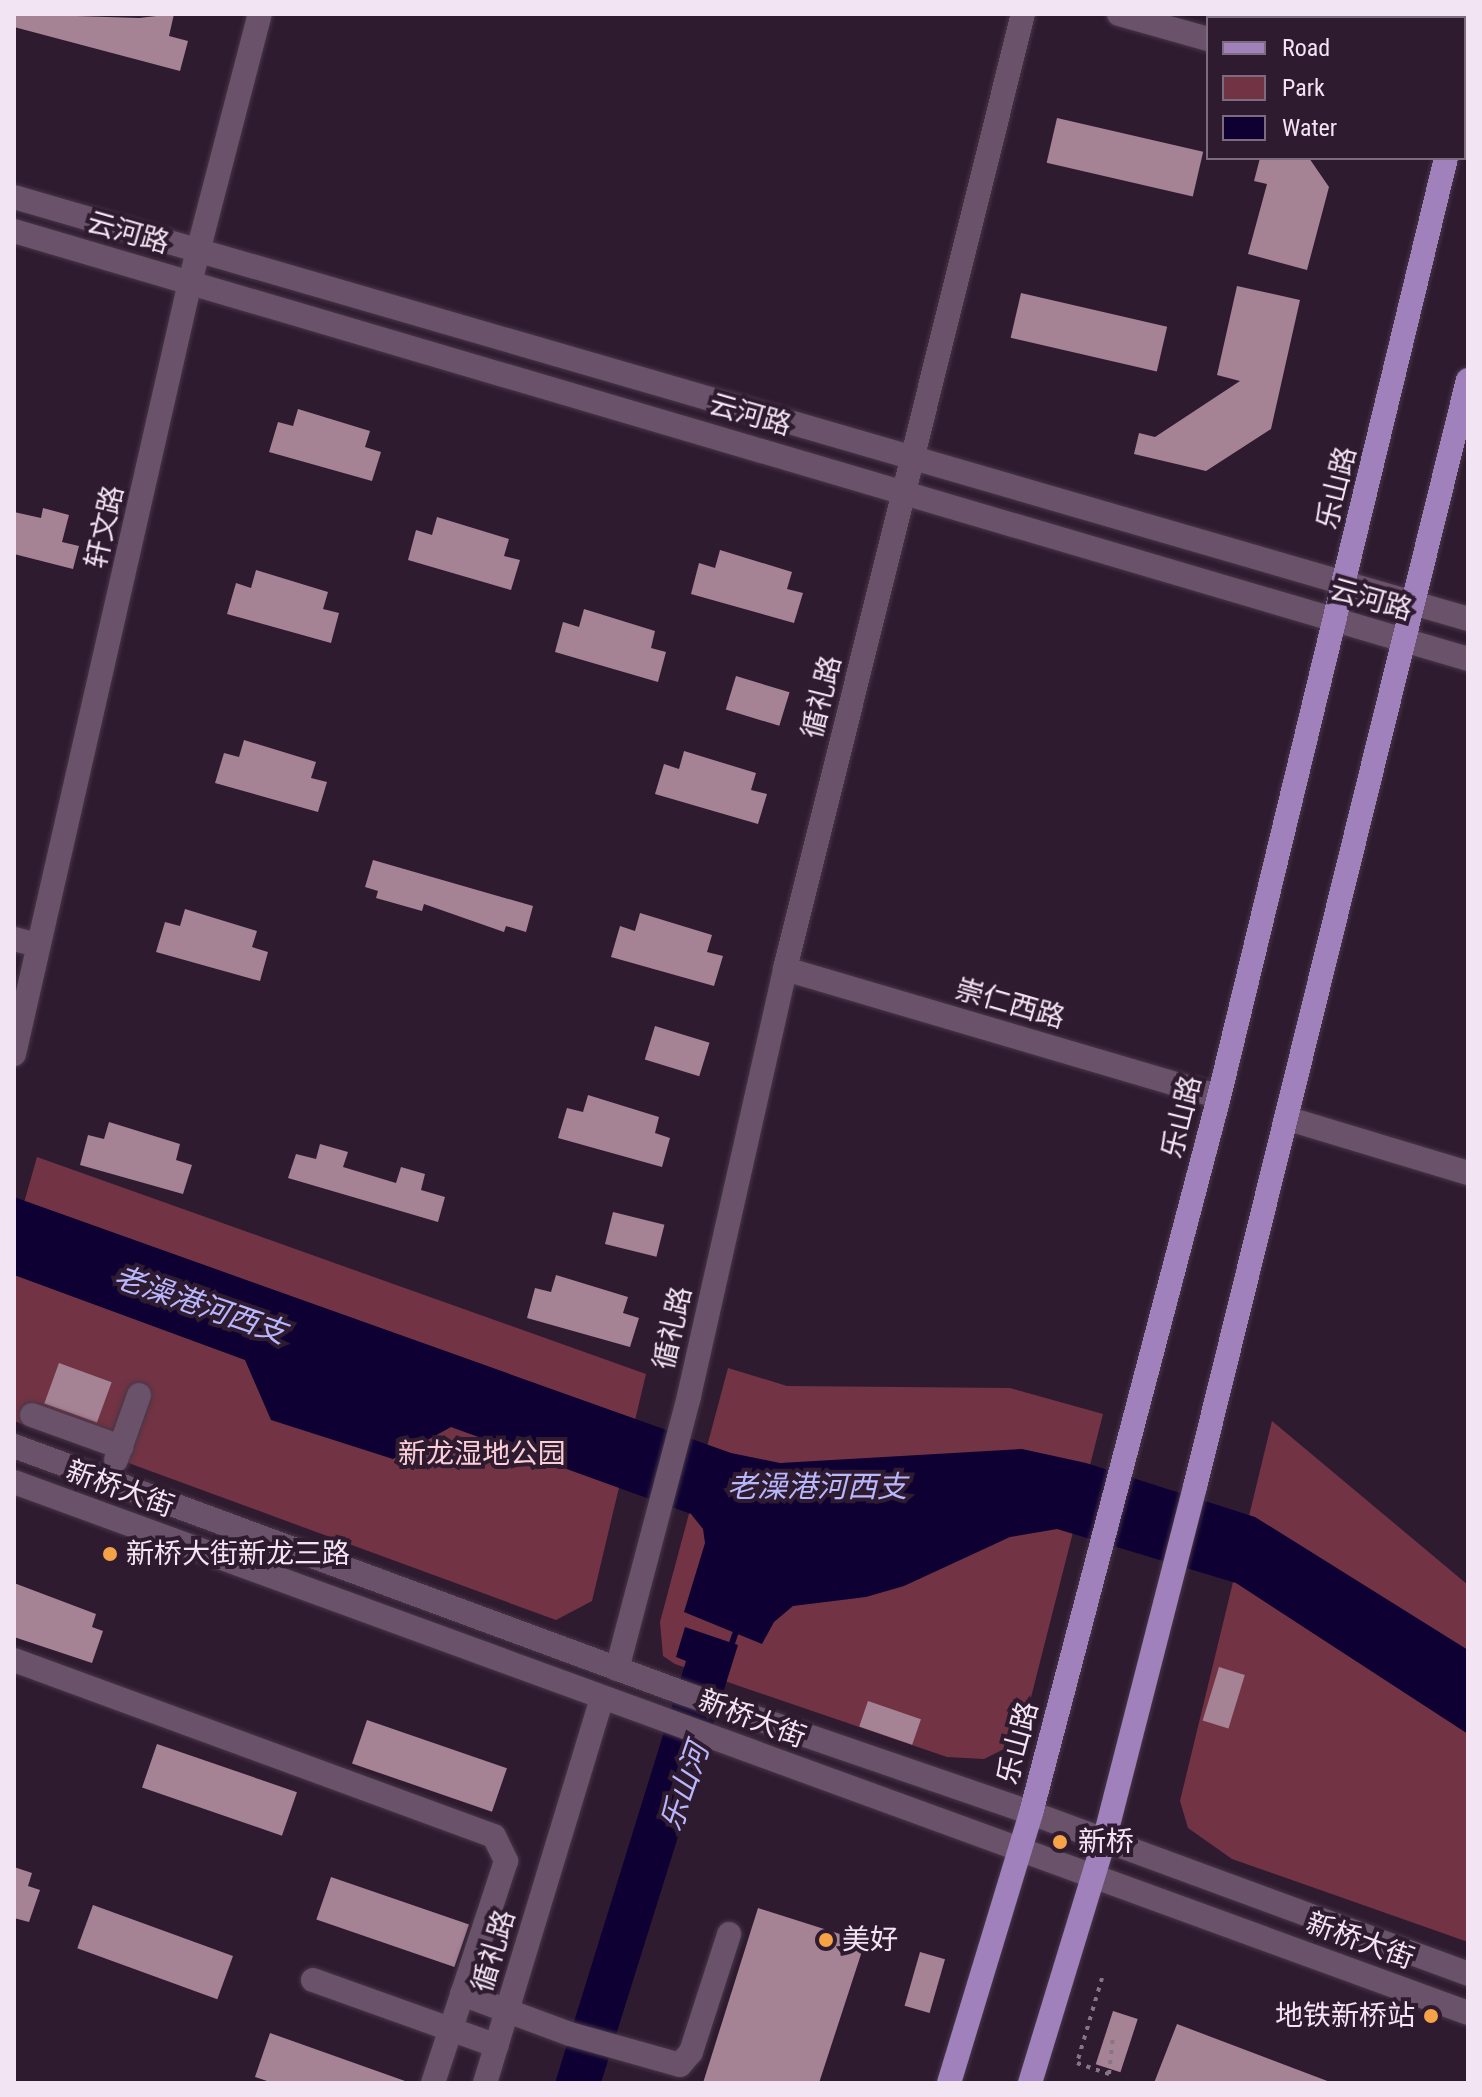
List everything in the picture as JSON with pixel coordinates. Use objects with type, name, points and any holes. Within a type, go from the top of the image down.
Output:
[{"type":"main road","name":"乐山路","points":[[949,2083],[1031,1813],[1219,1097],[1446,160]]},
{"type":"main road","points":[[1030,2083],[1104,1841],[1289,1119],[1468,380]]},
{"type":"street","name":"轩文路","points":[[14,1054],[190,282],[260,14]]},
{"type":"street","name":"循礼路","points":[[617,1669],[689,1396],[785,969],[1023,14]]},
{"type":"street","points":[[1119,14],[1206,38]]},
{"type":"street","name":"云河路","points":[[14,197],[1468,619]]},
{"type":"street","name":"云河路","points":[[14,231],[1468,659]]},
{"type":"street","points":[[14,939],[38,945]]},
{"type":"street","name":"崇仁西路","points":[[785,969],[1219,1097]]},
{"type":"street","points":[[1289,1119],[1468,1173]]},
{"type":"street","points":[[109,1480],[139,1395]]},
{"type":"street","points":[[32,1415],[121,1447]]},
{"type":"street","name":"新桥大街","points":[[14,1446],[683,1693],[1031,1813],[1468,1974]]},
{"type":"street","name":"新桥大街","points":[[14,1482],[1468,2013]]},
{"type":"street","points":[[14,1660],[494,1836],[506,1861],[433,2083]]},
{"type":"street","name":"循礼路","points":[[485,2083],[602,1698]]},
{"type":"street","points":[[462,1994],[570,2034],[680,2065],[691,2052],[729,1934]]},
{"type":"street","points":[[313,1980],[452,2027],[497,2046]]},
{"type":"path","points":[[1102,1978],[1077,2063],[1109,2074],[1113,2037]]},
{"type":"green space","name":"新龙湿地公园","points":[[37,1157],[646,1374],[592,1601],[556,1620],[14,1421],[14,1238]]},
{"type":"green space","points":[[728,1368],[787,1386],[1010,1388],[1103,1414],[1025,1721],[1010,1746],[984,1759],[947,1757],[675,1664],[663,1656],[660,1622]]},
{"type":"green space","points":[[1272,1421],[1468,1585],[1468,1942],[1232,1859],[1188,1828],[1180,1801]]},
{"type":"water","name":"老澡港河西支","points":[[14,1197],[731,1453],[780,1463],[1022,1449],[1086,1463],[1255,1517],[1468,1650],[1468,1734],[1236,1583],[1057,1529],[1010,1537],[904,1586],[866,1597],[793,1606],[774,1622],[762,1644],[684,1612],[705,1543],[703,1529],[691,1514],[451,1427],[393,1459],[271,1420],[245,1360],[14,1275]]},
{"type":"water","points":[[685,1627],[738,1645],[601,2083],[555,2083],[686,1661],[676,1657]]},
{"type":"building","points":[[14,14],[139,18],[174,14],[169,36],[188,41],[180,71],[14,27]]},
{"type":"building","points":[[1057,118],[1203,152],[1193,197],[1047,163]]},
{"type":"building","points":[[1259,160],[1310,160],[1329,187],[1307,270],[1248,254],[1267,184],[1254,181]]},
{"type":"building","points":[[1237,286],[1300,300],[1271,429],[1206,471],[1134,454],[1139,433],[1155,437],[1240,381],[1217,375]]},
{"type":"building","points":[[1021,293],[1167,327],[1157,372],[1011,338]]},
{"type":"building","points":[[298,409],[370,431],[365,447],[381,452],[372,481],[269,452],[278,422],[293,426]]},
{"type":"building","points":[[43,508],[69,515],[62,542],[79,546],[73,569],[14,554],[14,512],[41,518]]},
{"type":"building","points":[[437,517],[509,539],[504,556],[520,560],[511,590],[408,560],[416,530],[432,535]]},
{"type":"building","points":[[720,550],[792,572],[787,589],[803,593],[794,623],[691,594],[699,563],[715,568]]},
{"type":"building","points":[[256,570],[328,592],[323,609],[339,613],[331,643],[227,614],[236,583],[251,588]]},
{"type":"building","points":[[584,609],[655,631],[651,648],[666,652],[658,682],[555,652],[563,622],[579,627]]},
{"type":"building","points":[[736,676],[790,692],[779,726],[726,709]]},
{"type":"building","points":[[244,740],[316,762],[311,778],[327,782],[318,812],[215,783],[224,753],[239,757]]},
{"type":"building","points":[[684,751],[756,773],[751,790],[767,794],[758,824],[655,794],[664,764],[679,769]]},
{"type":"building","points":[[373,860],[533,906],[526,932],[506,926],[504,932],[424,904],[422,911],[376,898],[378,891],[365,887]]},
{"type":"building","points":[[185,909],[257,931],[252,947],[268,952],[260,981],[156,952],[165,922],[180,926]]},
{"type":"building","points":[[640,913],[712,935],[707,952],[723,956],[714,986],[611,957],[620,926],[635,931]]},
{"type":"building","points":[[655,1026],[710,1043],[699,1076],[645,1059]]},
{"type":"building","points":[[588,1095],[659,1117],[655,1133],[670,1138],[662,1167],[558,1138],[567,1108],[583,1112]]},
{"type":"building","points":[[109,1122],[180,1144],[176,1160],[192,1165],[183,1194],[80,1165],[88,1135],[104,1139]]},
{"type":"building","points":[[320,1144],[348,1152],[343,1167],[396,1183],[401,1167],[425,1174],[421,1190],[445,1197],[438,1222],[288,1178],[296,1154],[316,1159]]},
{"type":"building","points":[[613,1212],[664,1225],[656,1257],[605,1244]]},
{"type":"building","points":[[556,1275],[628,1297],[623,1313],[639,1318],[630,1347],[527,1318],[535,1288],[551,1292]]},
{"type":"building","points":[[59,1363],[112,1382],[97,1423],[44,1403]]},
{"type":"building","points":[[14,1583],[96,1614],[92,1627],[103,1631],[92,1663],[14,1637]]},
{"type":"building","points":[[1219,1667],[1245,1675],[1228,1728],[1203,1721]]},
{"type":"building","points":[[868,1701],[921,1719],[912,1745],[859,1727]]},
{"type":"building","points":[[367,1720],[507,1768],[492,1812],[352,1763]]},
{"type":"building","points":[[157,1744],[297,1792],[282,1836],[142,1787]]},
{"type":"building","points":[[14,1867],[32,1873],[28,1886],[40,1890],[29,1922],[14,1918]]},
{"type":"building","points":[[331,1877],[469,1925],[454,1967],[316,1920]]},
{"type":"building","points":[[93,1905],[233,1956],[217,1999],[77,1948]]},
{"type":"building","points":[[758,1908],[865,1942],[819,2083],[703,2083]]},
{"type":"building","points":[[920,1952],[945,1959],[930,2013],[905,2006]]},
{"type":"building","points":[[1113,2011],[1138,2019],[1120,2072],[1096,2064]]},
{"type":"building","points":[[1177,2024],[1330,2082],[1154,2083]]},
{"type":"building","points":[[270,2033],[405,2081],[273,2083],[255,2077]]},
{"type":"waterway","name":"乐山河","points":[[730,1649],[738,1626]]},
{"type":"place","name":"新桥大街新龙三路","points":[[110,1554]]},
{"type":"place","name":"新桥","points":[[1060,1842]]},
{"type":"place","name":"美好","points":[[826,1940]]},
{"type":"place","name":"地铁新桥站","points":[[1431,2016]]}]
